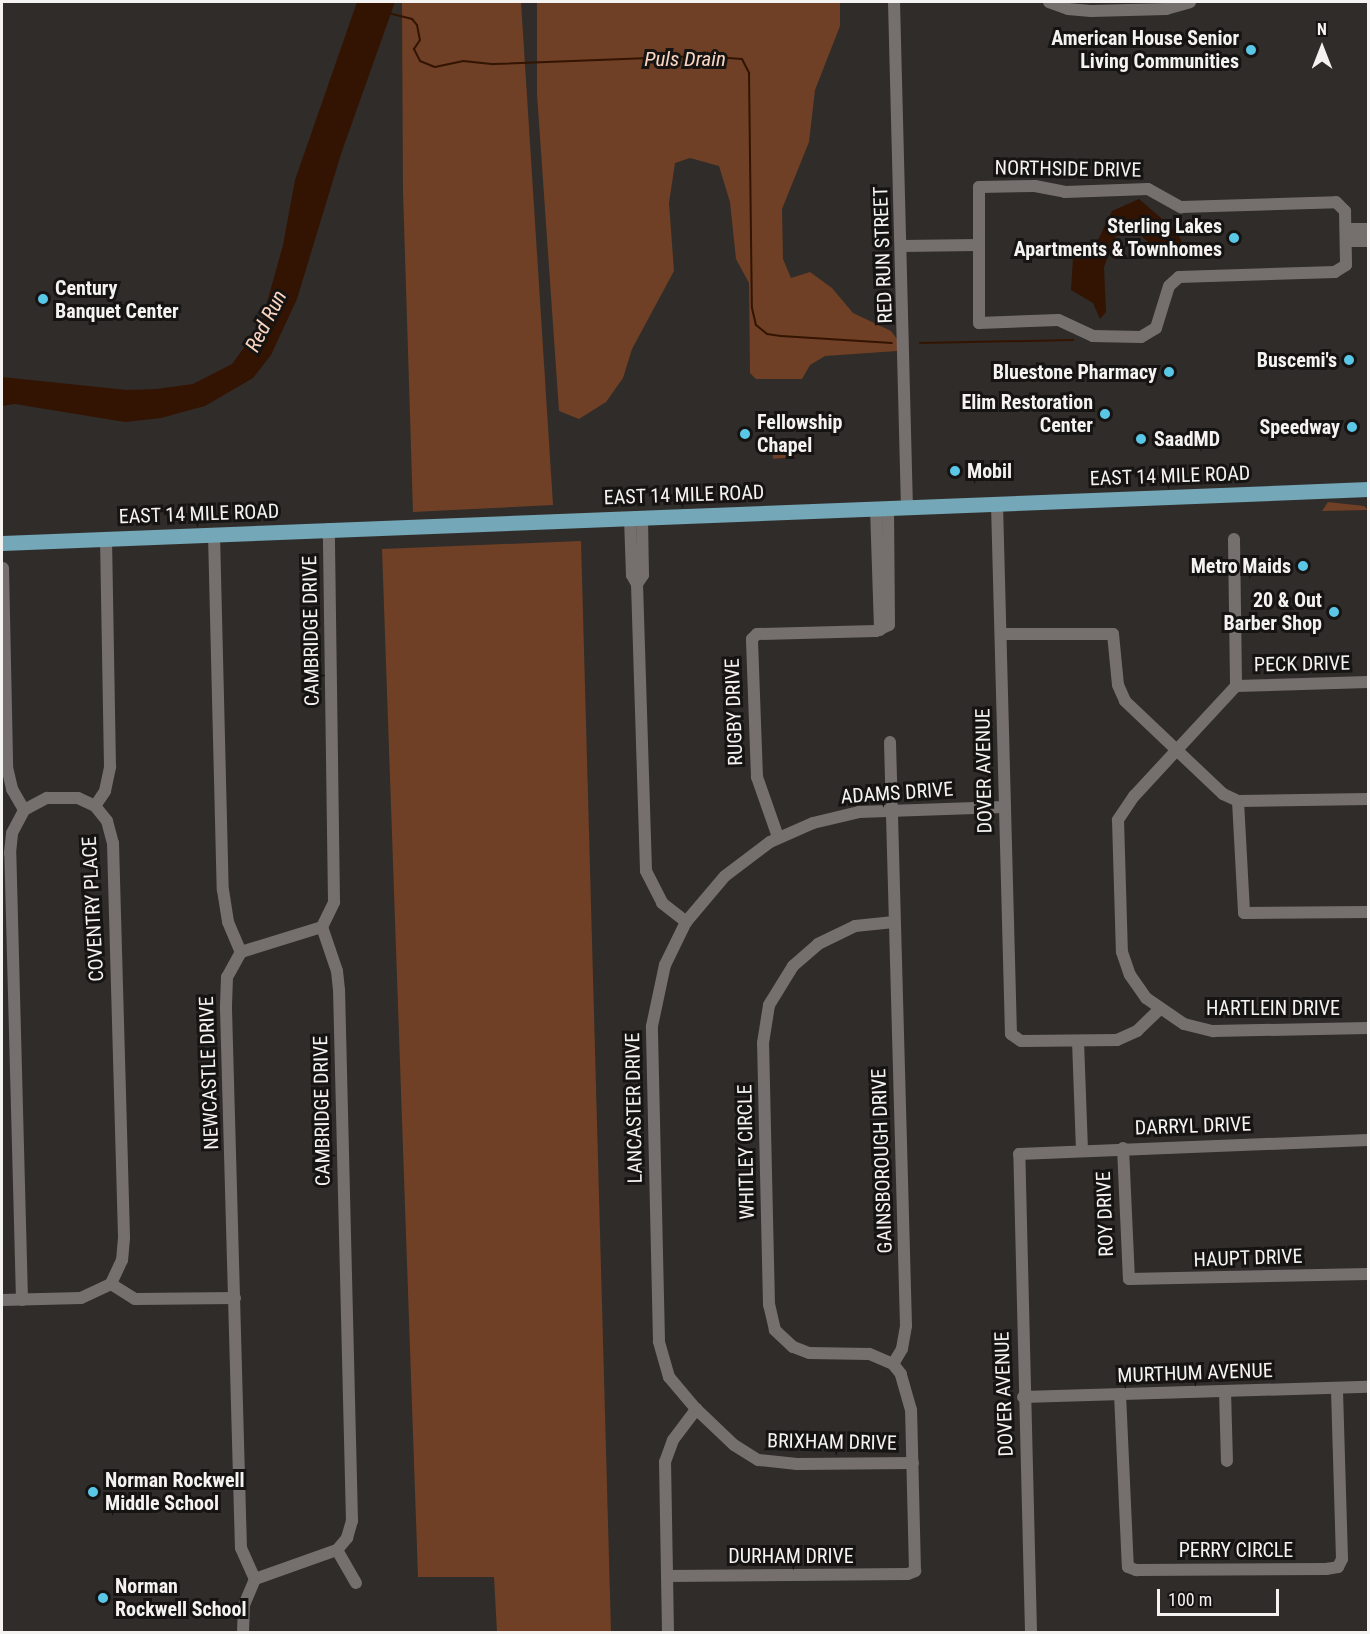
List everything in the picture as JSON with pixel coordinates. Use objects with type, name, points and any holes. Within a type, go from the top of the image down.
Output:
[{"type":"main road","name":"EAST 14 MILE ROAD","points":[[2,543],[1368,489]]},
{"type":"street","name":"RED RUN STREET","points":[[894,2],[907,507]]},
{"type":"street","points":[[1049,2],[1068,9],[1091,11],[1166,9],[1190,2]]},
{"type":"street","name":"NORTHSIDE DRIVE","points":[[977,244],[979,188],[1035,186],[1065,192],[1142,188],[1154,190],[1181,207],[1336,202],[1345,211],[1347,235]]},
{"type":"street","points":[[1347,235],[1368,229]]},
{"type":"street","points":[[902,246],[977,244],[979,323],[1058,320],[1093,336],[1141,337],[1156,328],[1173,279],[1335,272],[1346,265],[1347,235]]},
{"type":"street","points":[[1347,235],[1368,241]]},
{"type":"street","name":"DOVER AVENUE","points":[[997,504],[1004,807],[1013,1038],[1021,1041],[1078,1041]]},
{"type":"street","name":"RUGBY DRIVE","points":[[778,837],[756,777],[752,639],[761,634],[880,630],[882,508]]},
{"type":"street","points":[[636,517],[632,575],[638,584],[646,871],[662,903],[686,922]]},
{"type":"street","name":"CAMBRIDGE DRIVE","points":[[329,530],[333,902],[322,927],[337,971],[339,990],[352,1521],[347,1538],[337,1550]]},
{"type":"street","points":[[214,534],[223,890],[228,922],[241,952],[322,927]]},
{"type":"street","points":[[22,1300],[10,853],[12,833],[24,810],[55,797],[78,798],[95,806],[108,786],[110,767],[106,538]]},
{"type":"street","points":[[1233,539],[1236,686]]},
{"type":"street","points":[[3,568],[7,767],[12,789],[24,810]]},
{"type":"street","points":[[1000,634],[1113,634],[1121,696],[1222,794],[1238,801],[1368,799]]},
{"type":"street","name":"PECK DRIVE","points":[[1236,686],[1368,682]]},
{"type":"street","name":"HARTLEIN DRIVE","points":[[1236,686],[1125,807],[1117,831],[1122,952],[1137,987],[1159,1010],[1184,1024],[1213,1031],[1368,1028]]},
{"type":"street","name":"GAINSBOROUGH DRIVE","points":[[890,742],[906,1326],[902,1349],[893,1364]]},
{"type":"street","points":[[1238,801],[1244,913],[1368,912]]},
{"type":"street","name":"COVENTRY PLACE","points":[[95,806],[106,821],[112,843],[124,1238],[122,1260],[111,1284]]},
{"type":"street","name":"ADAMS DRIVE","points":[[686,922],[725,876],[778,837],[837,816],[892,810],[1004,807]]},
{"type":"street","name":"LANCASTER DRIVE","points":[[686,922],[661,980],[651,1053],[659,1341],[669,1377],[696,1409]]},
{"type":"street","name":"WHITLEY CIRCLE","points":[[893,1364],[869,1354],[801,1351],[775,1330],[769,1305],[763,1043],[774,993],[804,954],[855,926],[894,922]]},
{"type":"street","name":"NEWCASTLE DRIVE","points":[[241,952],[231,967],[226,986],[241,1548],[255,1578]]},
{"type":"street","points":[[1082,1150],[1078,1041],[1125,1038],[1148,1023],[1159,1010]]},
{"type":"street","name":"DARRYL DRIVE","points":[[1019,1154],[1123,1148],[1368,1140]]},
{"type":"street","name":"ROY DRIVE","points":[[1123,1148],[1129,1279]]},
{"type":"street","name":"DOVER AVENUE","points":[[1019,1154],[1023,1397],[1031,1632]]},
{"type":"street","name":"HAUPT DRIVE","points":[[1129,1279],[1368,1274]]},
{"type":"street","points":[[2,1300],[81,1298],[111,1284],[135,1299],[235,1298]]},
{"type":"street","points":[[893,1364],[910,1396],[913,1463]]},
{"type":"street","name":"MURTHUM AVENUE","points":[[1023,1397],[1368,1387]]},
{"type":"street","name":"PERRY CIRCLE","points":[[1120,1394],[1128,1567],[1136,1570],[1326,1569],[1338,1567],[1342,1559],[1336,1388]]},
{"type":"street","points":[[1225,1391],[1227,1461]]},
{"type":"street","points":[[668,1632],[665,1462],[673,1440],[696,1409]]},
{"type":"street","name":"BRIXHAM DRIVE","points":[[696,1409],[746,1454],[765,1462],[913,1463]]},
{"type":"street","name":"DURHAM DRIVE","points":[[667,1576],[908,1574],[915,1571],[913,1463]]},
{"type":"street","points":[[243,1632],[244,1605],[255,1578],[337,1550],[356,1583]]},
{"type":"shaded area","points":[[402,2],[521,2],[553,505],[413,512],[403,191]]},
{"type":"shaded area","points":[[537,2],[840,2],[840,26],[815,90],[809,142],[782,209],[783,259],[791,278],[810,272],[832,288],[853,313],[891,331],[897,339],[897,351],[825,356],[810,365],[802,379],[756,379],[750,373],[749,283],[736,259],[730,202],[719,166],[690,158],[675,163],[669,203],[674,271],[632,349],[623,378],[606,402],[579,419],[559,411],[537,94]]},
{"type":"shaded area","points":[[794,445],[795,457],[773,459],[772,447]]},
{"type":"shaded area","points":[[1328,502],[1364,506],[1368,510],[1322,511]]},
{"type":"shaded area","points":[[581,541],[611,1632],[497,1632],[494,1577],[418,1577],[382,549]]},
{"type":"water","name":"Red Run","points":[[357,2],[395,2],[341,154],[297,299],[271,355],[253,378],[205,406],[161,418],[125,422],[15,404],[2,406],[2,377],[127,390],[156,389],[193,384],[232,364],[261,324],[283,245],[295,180]]},
{"type":"water","points":[[1139,199],[1176,231],[1183,244],[1176,251],[1160,252],[1140,235],[1116,236],[1104,267],[1106,312],[1100,319],[1093,303],[1071,290],[1073,258],[1097,242],[1112,211]]},
{"type":"waterway","name":"Puls Drain","points":[[388,13],[412,19],[417,25],[420,40],[414,49],[420,61],[435,67],[463,61],[494,64],[701,56],[742,59],[749,73],[752,308],[756,325],[767,334],[781,336],[892,343]]},
{"type":"waterway","name":"Puls Drain","points":[[920,343],[1073,340]]},
{"type":"place","name":"American House Senior Living Communities","points":[[1251,50]]},
{"type":"place","name":"Sterling Lakes Apartments & Townhomes","points":[[1234,238]]},
{"type":"place","name":"Century Banquet Center","points":[[43,299]]},
{"type":"place","name":"Buscemi's","points":[[1349,360]]},
{"type":"place","name":"Bluestone Pharmacy","points":[[1169,372]]},
{"type":"place","name":"Elim Restoration Center","points":[[1105,414]]},
{"type":"place","name":"Speedway","points":[[1352,427]]},
{"type":"place","name":"Fellowship Chapel","points":[[745,434]]},
{"type":"place","name":"SaadMD","points":[[1141,439]]},
{"type":"place","name":"Mobil","points":[[955,471]]},
{"type":"place","name":"Metro Maids","points":[[1303,566]]},
{"type":"place","name":"20 & Out Barber Shop","points":[[1334,612]]},
{"type":"place","name":"Norman Rockwell Middle School","points":[[93,1492]]},
{"type":"place","name":"Norman Rockwell School","points":[[103,1598]]}]
